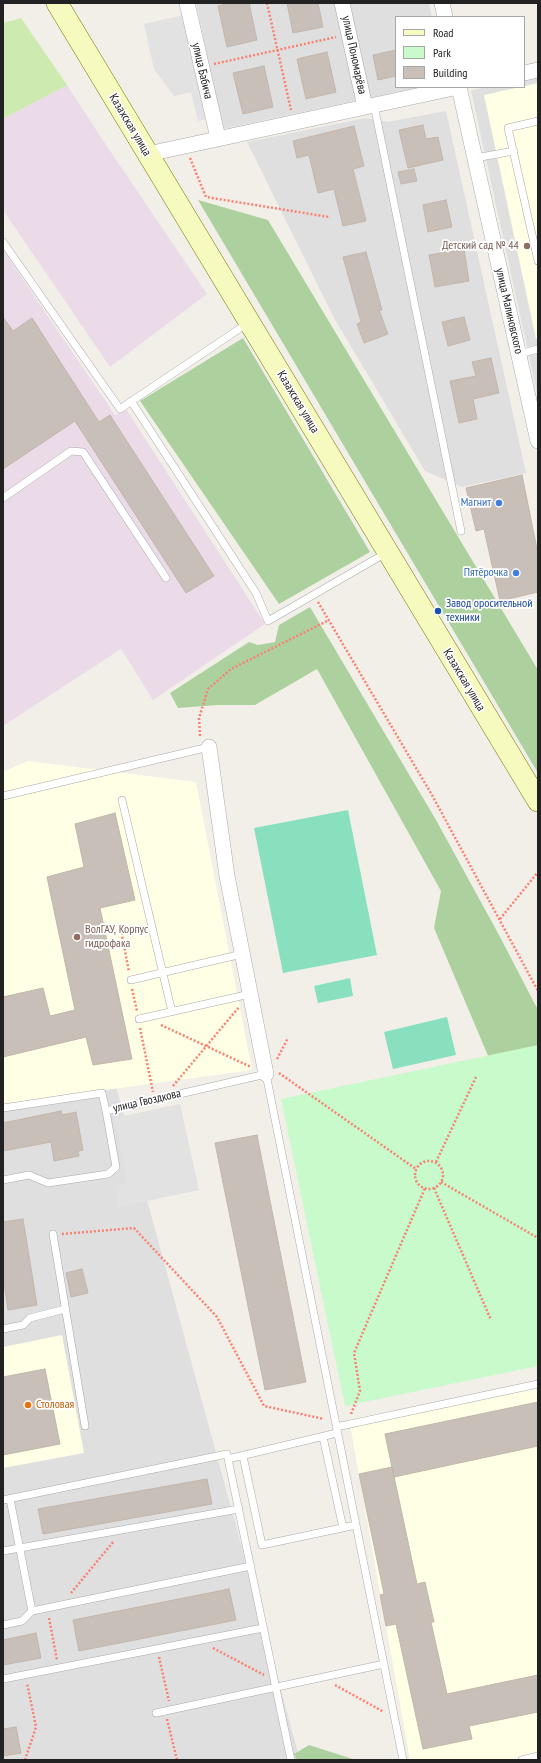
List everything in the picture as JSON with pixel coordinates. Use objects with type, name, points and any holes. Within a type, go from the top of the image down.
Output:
[{"type":"main road","name":"Казахская улица","points":[[57,3],[250,321],[538,802]]},
{"type":"street","name":"улица Бабича","points":[[187,3],[218,138]]},
{"type":"street","name":"улица Пономарёва","points":[[342,3],[349,34],[370,106]]},
{"type":"street","points":[[442,3],[445,16]]},
{"type":"street","points":[[525,73],[538,70]]},
{"type":"street","points":[[148,154],[454,88]]},
{"type":"street","name":"улица Малиновского","points":[[459,88],[519,354],[535,417],[538,441]]},
{"type":"street","points":[[205,748],[227,876],[250,994],[270,1071]]},
{"type":"lane","points":[[370,106],[461,531]]},
{"type":"lane","points":[[538,121],[508,128],[538,261]]},
{"type":"lane","points":[[475,158],[514,150]]},
{"type":"lane","points":[[3,242],[120,408],[250,321]]},
{"type":"lane","points":[[519,354],[538,349]]},
{"type":"lane","points":[[131,401],[256,593],[268,621],[387,552]]},
{"type":"lane","points":[[3,498],[71,451],[83,452],[166,578]]},
{"type":"lane","points":[[3,796],[205,748]]},
{"type":"lane","points":[[122,800],[172,1012]]},
{"type":"lane","points":[[131,980],[163,974],[242,954]]},
{"type":"lane","points":[[142,1018],[250,994]]},
{"type":"lane","points":[[270,1071],[336,1427],[404,1760]]},
{"type":"lane","name":"улица Гвоздкова","points":[[3,1180],[29,1175],[48,1183],[108,1174],[116,1167],[106,1111],[270,1071]]},
{"type":"lane","points":[[3,1108],[102,1093],[106,1111]]},
{"type":"lane","points":[[53,1234],[64,1308],[85,1426]]},
{"type":"lane","points":[[3,1329],[23,1325],[30,1318],[64,1308]]},
{"type":"lane","points":[[228,1459],[323,1437],[336,1427],[538,1384]]},
{"type":"lane","points":[[323,1437],[343,1528]]},
{"type":"lane","points":[[32,1611],[20,1548],[7,1500],[227,1454],[291,1760]]},
{"type":"lane","points":[[243,1456],[262,1545],[356,1525]]},
{"type":"lane","points":[[3,1551],[239,1509]]},
{"type":"lane","points":[[3,1625],[22,1621],[32,1611],[251,1566]]},
{"type":"lane","points":[[3,1679],[263,1628]]},
{"type":"lane","points":[[156,1713],[275,1684],[321,1678],[384,1664]]},
{"type":"lane","points":[[522,1760],[538,1756]]},
{"type":"path","points":[[267,3],[293,122]]},
{"type":"path","points":[[201,66],[349,34]]},
{"type":"path","points":[[185,146],[206,198],[329,217]]},
{"type":"path","points":[[314,595],[432,795],[538,991]]},
{"type":"path","points":[[205,748],[199,718],[208,689],[231,669],[329,620]]},
{"type":"path","points":[[500,920],[538,872]]},
{"type":"path","points":[[162,1098],[250,994]]},
{"type":"path","points":[[142,1018],[206,1046],[270,1071],[416,1169]]},
{"type":"path","points":[[436,1162],[476,1077]]},
{"type":"path","points":[[427,1161],[436,1162],[440,1165],[443,1174],[441,1182],[434,1188],[425,1188],[417,1183],[415,1174],[416,1169],[418,1165],[427,1161]]},
{"type":"path","points":[[441,1182],[538,1238]]},
{"type":"path","points":[[347,1425],[360,1391],[354,1353],[425,1188]]},
{"type":"path","points":[[434,1188],[491,1320]]},
{"type":"path","points":[[53,1234],[134,1228],[217,1317],[264,1406],[336,1427]]},
{"type":"path","points":[[61,1606],[122,1530]]},
{"type":"path","points":[[47,1609],[59,1668]]},
{"type":"path","points":[[198,1641],[275,1684]]},
{"type":"path","points":[[157,1649],[177,1760]]},
{"type":"path","points":[[25,1675],[36,1727],[26,1760]]},
{"type":"path","points":[[321,1678],[395,1718]]},
{"type":"shaded area","points":[[196,3],[429,3],[432,16],[395,16],[395,88],[415,88],[223,129]]},
{"type":"shaded area","points":[[184,15],[207,119],[198,121],[191,92],[174,96],[154,69],[144,24]]},
{"type":"shaded area","name":"Детский сад № 44","points":[[538,74],[538,397],[471,91],[482,88],[525,88],[525,77]]},
{"type":"shaded area","name":"Детский сад № 44","points":[[538,83],[538,338],[536,339],[484,95],[516,88],[525,88],[525,86]]},
{"type":"shaded area","points":[[67,85],[207,294],[110,367],[3,210],[3,119]]},
{"type":"shaded area","points":[[446,111],[526,473],[462,487],[425,471],[334,318],[247,142],[365,118],[388,122]]},
{"type":"shaded area","points":[[3,250],[115,415],[126,409],[265,624],[153,700],[121,649],[3,726]]},
{"type":"shaded area","points":[[28,761],[196,782],[252,1070],[3,1104],[3,772]]},
{"type":"shaded area","points":[[114,1079],[300,1760],[3,1760],[3,1097]]},
{"type":"shaded area","points":[[180,1104],[199,1190],[119,1207],[115,1186],[128,1183],[114,1118]]},
{"type":"shaded area","points":[[62,1335],[84,1453],[3,1468],[3,1347]]},
{"type":"shaded area","points":[[538,1384],[538,1760],[410,1760],[349,1419]]},
{"type":"green space","points":[[21,18],[67,85],[3,119],[3,23]]},
{"type":"green space","points":[[198,200],[268,220],[538,670],[538,773]]},
{"type":"green space","points":[[243,338],[370,552],[279,604],[140,401]]},
{"type":"green space","points":[[310,607],[436,820],[538,1010],[538,1169],[434,928],[441,891],[317,669],[255,705],[218,705],[178,708],[170,693],[249,642],[258,645],[275,642],[279,625]]},
{"type":"green space","points":[[348,810],[377,955],[283,973],[254,828]]},
{"type":"green space","points":[[350,978],[353,996],[318,1003],[314,986]]},
{"type":"green space","points":[[447,1017],[456,1055],[393,1069],[384,1032]]},
{"type":"green space","points":[[538,1045],[538,1366],[345,1406],[281,1099]]},
{"type":"green space","points":[[309,1745],[356,1760],[297,1760],[294,1754]]},
{"type":"building","points":[[229,3],[249,3],[257,40],[227,47],[218,6]]},
{"type":"building","points":[[287,3],[318,3],[323,27],[293,33]]},
{"type":"building","points":[[395,50],[395,76],[378,80],[373,55]]},
{"type":"building","points":[[327,52],[336,92],[306,99],[297,59]]},
{"type":"building","points":[[264,66],[273,107],[243,114],[233,73]]},
{"type":"building","points":[[423,125],[426,139],[438,137],[443,160],[408,168],[399,130]]},
{"type":"building","points":[[354,126],[364,166],[353,169],[366,221],[343,226],[334,189],[318,193],[309,155],[297,158],[293,141]]},
{"type":"building","points":[[414,169],[417,181],[401,184],[398,172]]},
{"type":"building","points":[[446,200],[452,227],[428,232],[423,205]]},
{"type":"building","points":[[464,249],[469,281],[435,287],[429,255]]},
{"type":"building","points":[[366,252],[382,310],[379,310],[388,334],[364,343],[357,324],[361,322],[343,257]]},
{"type":"building","points":[[3,317],[13,331],[32,318],[99,422],[110,415],[214,576],[186,593],[75,421],[3,469]]},
{"type":"building","points":[[464,317],[470,340],[448,346],[442,322]]},
{"type":"building","points":[[491,358],[499,393],[473,399],[477,419],[459,423],[450,381],[476,376],[472,362]]},
{"type":"building","points":[[522,475],[538,554],[538,592],[500,601],[484,529],[476,531],[466,488]]},
{"type":"building","points":[[115,813],[135,900],[100,908],[132,1059],[93,1065],[86,1037],[3,1057],[3,997],[43,988],[50,1016],[75,1010],[47,877],[84,867],[75,824]]},
{"type":"building","points":[[61,1111],[62,1115],[76,1112],[83,1150],[78,1151],[79,1156],[54,1161],[51,1142],[3,1151],[3,1123]]},
{"type":"building","points":[[257,1135],[306,1382],[265,1390],[215,1143]]},
{"type":"building","points":[[23,1219],[37,1305],[8,1310],[3,1276],[3,1222]]},
{"type":"building","points":[[82,1269],[88,1293],[71,1297],[66,1273]]},
{"type":"building","name":"Столовая","points":[[45,1369],[60,1444],[3,1455],[3,1377]]},
{"type":"building","points":[[538,1402],[538,1446],[394,1477],[385,1434]]},
{"type":"building","points":[[392,1467],[417,1584],[425,1582],[434,1622],[431,1622],[447,1694],[538,1675],[538,1712],[469,1726],[472,1739],[423,1749],[396,1624],[386,1626],[380,1595],[384,1594],[359,1474]]},
{"type":"building","points":[[207,1479],[212,1504],[43,1534],[38,1509]]},
{"type":"building","points":[[229,1589],[236,1620],[79,1651],[73,1620]]},
{"type":"building","points":[[36,1633],[41,1658],[3,1665],[3,1640]]},
{"type":"building","points":[[16,1727],[21,1753],[3,1756],[3,1729]]},
{"type":"place","name":"Детский сад № 44","points":[[527,246]]},
{"type":"place","name":"Магнит","points":[[499,503]]},
{"type":"place","name":"Пятёрочка","points":[[516,573]]},
{"type":"place","name":"Завод оросительной техники","points":[[438,611]]},
{"type":"place","name":"ВолГАУ, Корпус гидрофака","points":[[77,937]]},
{"type":"place","name":"Столовая","points":[[28,1405]]}]
